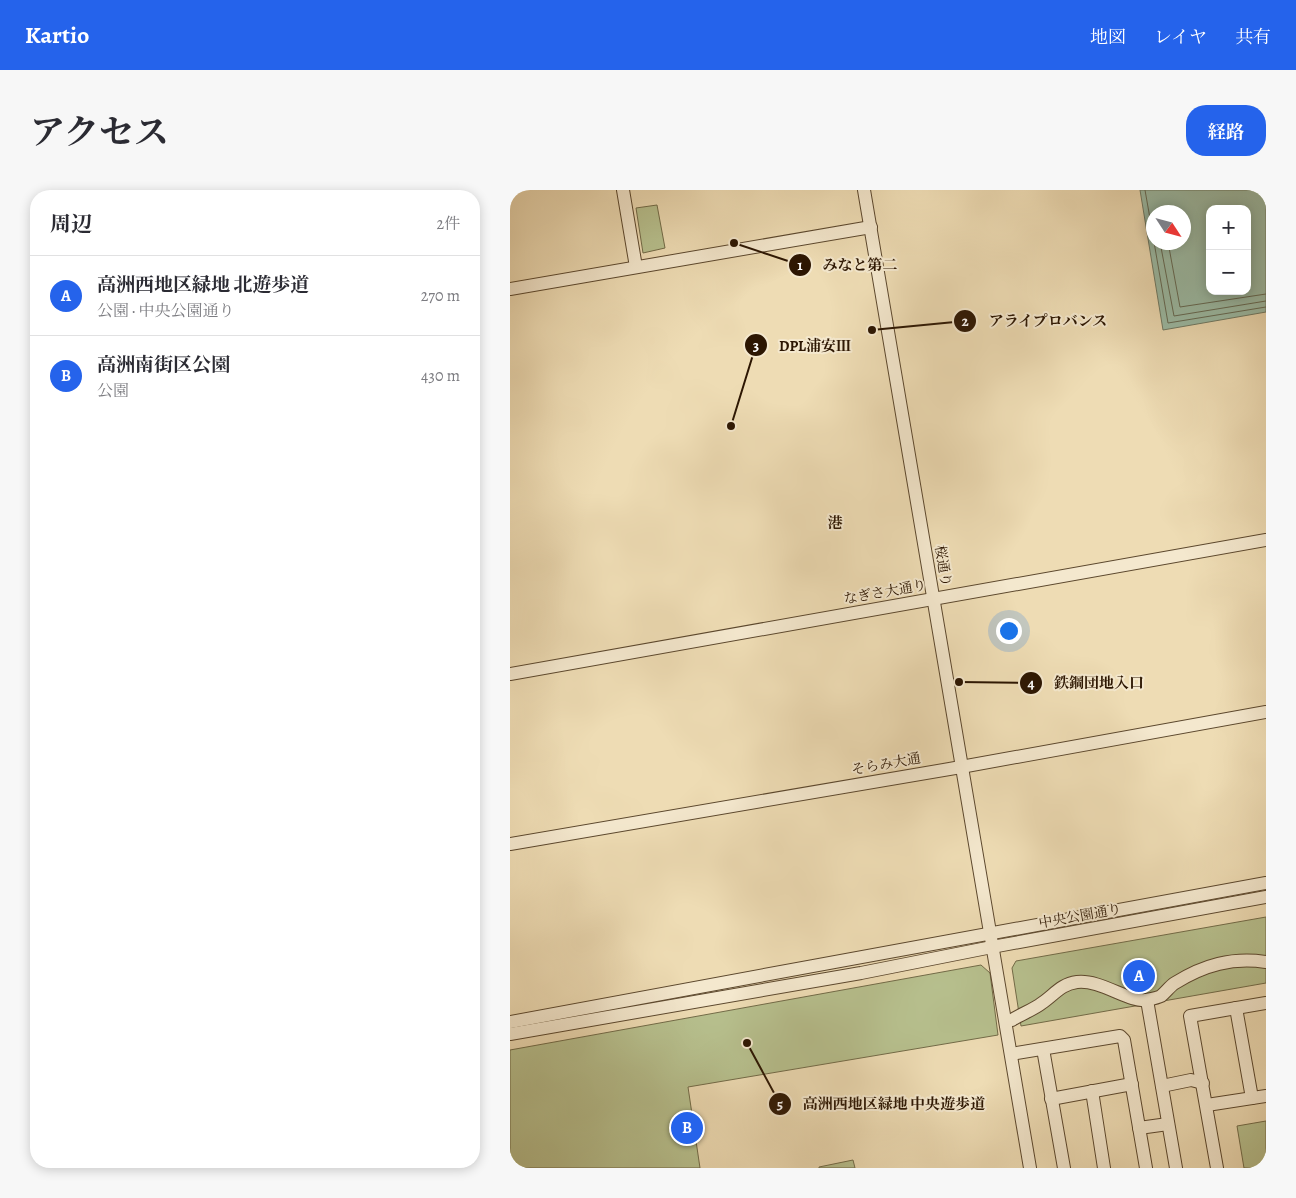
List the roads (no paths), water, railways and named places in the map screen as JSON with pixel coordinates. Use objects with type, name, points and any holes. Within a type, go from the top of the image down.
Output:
[{"type":"street","points":[[623,190],[636,267]]},
{"type":"street","name":"桜通り","points":[[864,190],[1030,1168]]},
{"type":"street","points":[[510,289],[871,227]]},
{"type":"street","name":"なぎさ大通り","points":[[510,674],[1266,540]]},
{"type":"street","name":"そらみ大通","points":[[510,844],[961,767],[1266,712]]},
{"type":"street","name":"中央公園通り","points":[[510,1022],[1266,882]]},
{"type":"street","name":"中央公園通り","points":[[510,1034],[899,966],[1266,897]]},
{"type":"street","points":[[1012,1020],[1042,1003],[1064,986],[1078,982],[1090,982],[1141,1001],[1160,996],[1173,984],[1200,969],[1224,962],[1249,960],[1266,962]]},
{"type":"street","points":[[1147,1000],[1176,1168]]},
{"type":"street","points":[[1217,1168],[1190,1016],[1266,1003]]},
{"type":"street","points":[[1236,1008],[1252,1098]]},
{"type":"street","points":[[1011,1054],[1120,1036],[1124,1040],[1145,1168]]},
{"type":"street","points":[[1043,1049],[1064,1168]]},
{"type":"street","points":[[1162,1086],[1191,1080],[1203,1083]]},
{"type":"street","points":[[1051,1099],[1132,1084]]},
{"type":"street","points":[[1092,1091],[1104,1168]]},
{"type":"street","points":[[1207,1105],[1266,1096]]},
{"type":"street","points":[[1139,1128],[1168,1124]]},
{"type":"water","points":[[1140,190],[1266,190],[1266,312],[1163,330],[1150,250],[1191,250],[1191,205],[1146,205],[1146,227]]},
{"type":"place","name":"みなと第二","points":[[734,243]]},
{"type":"place","name":"アライプロバンス","points":[[872,330]]},
{"type":"place","name":"DPL浦安Ⅲ","points":[[731,426]]},
{"type":"place","name":"鉄鋼団地入口","points":[[959,682]]},
{"type":"place","name":"高洲西地区緑地 北遊歩道","points":[[1139,976]]},
{"type":"place","name":"高洲西地区緑地 中央遊歩道","points":[[747,1043]]},
{"type":"place","name":"高洲南街区公園","points":[[687,1128]]},
{"type":"district","name":"港","points":[[835,523]]}]
